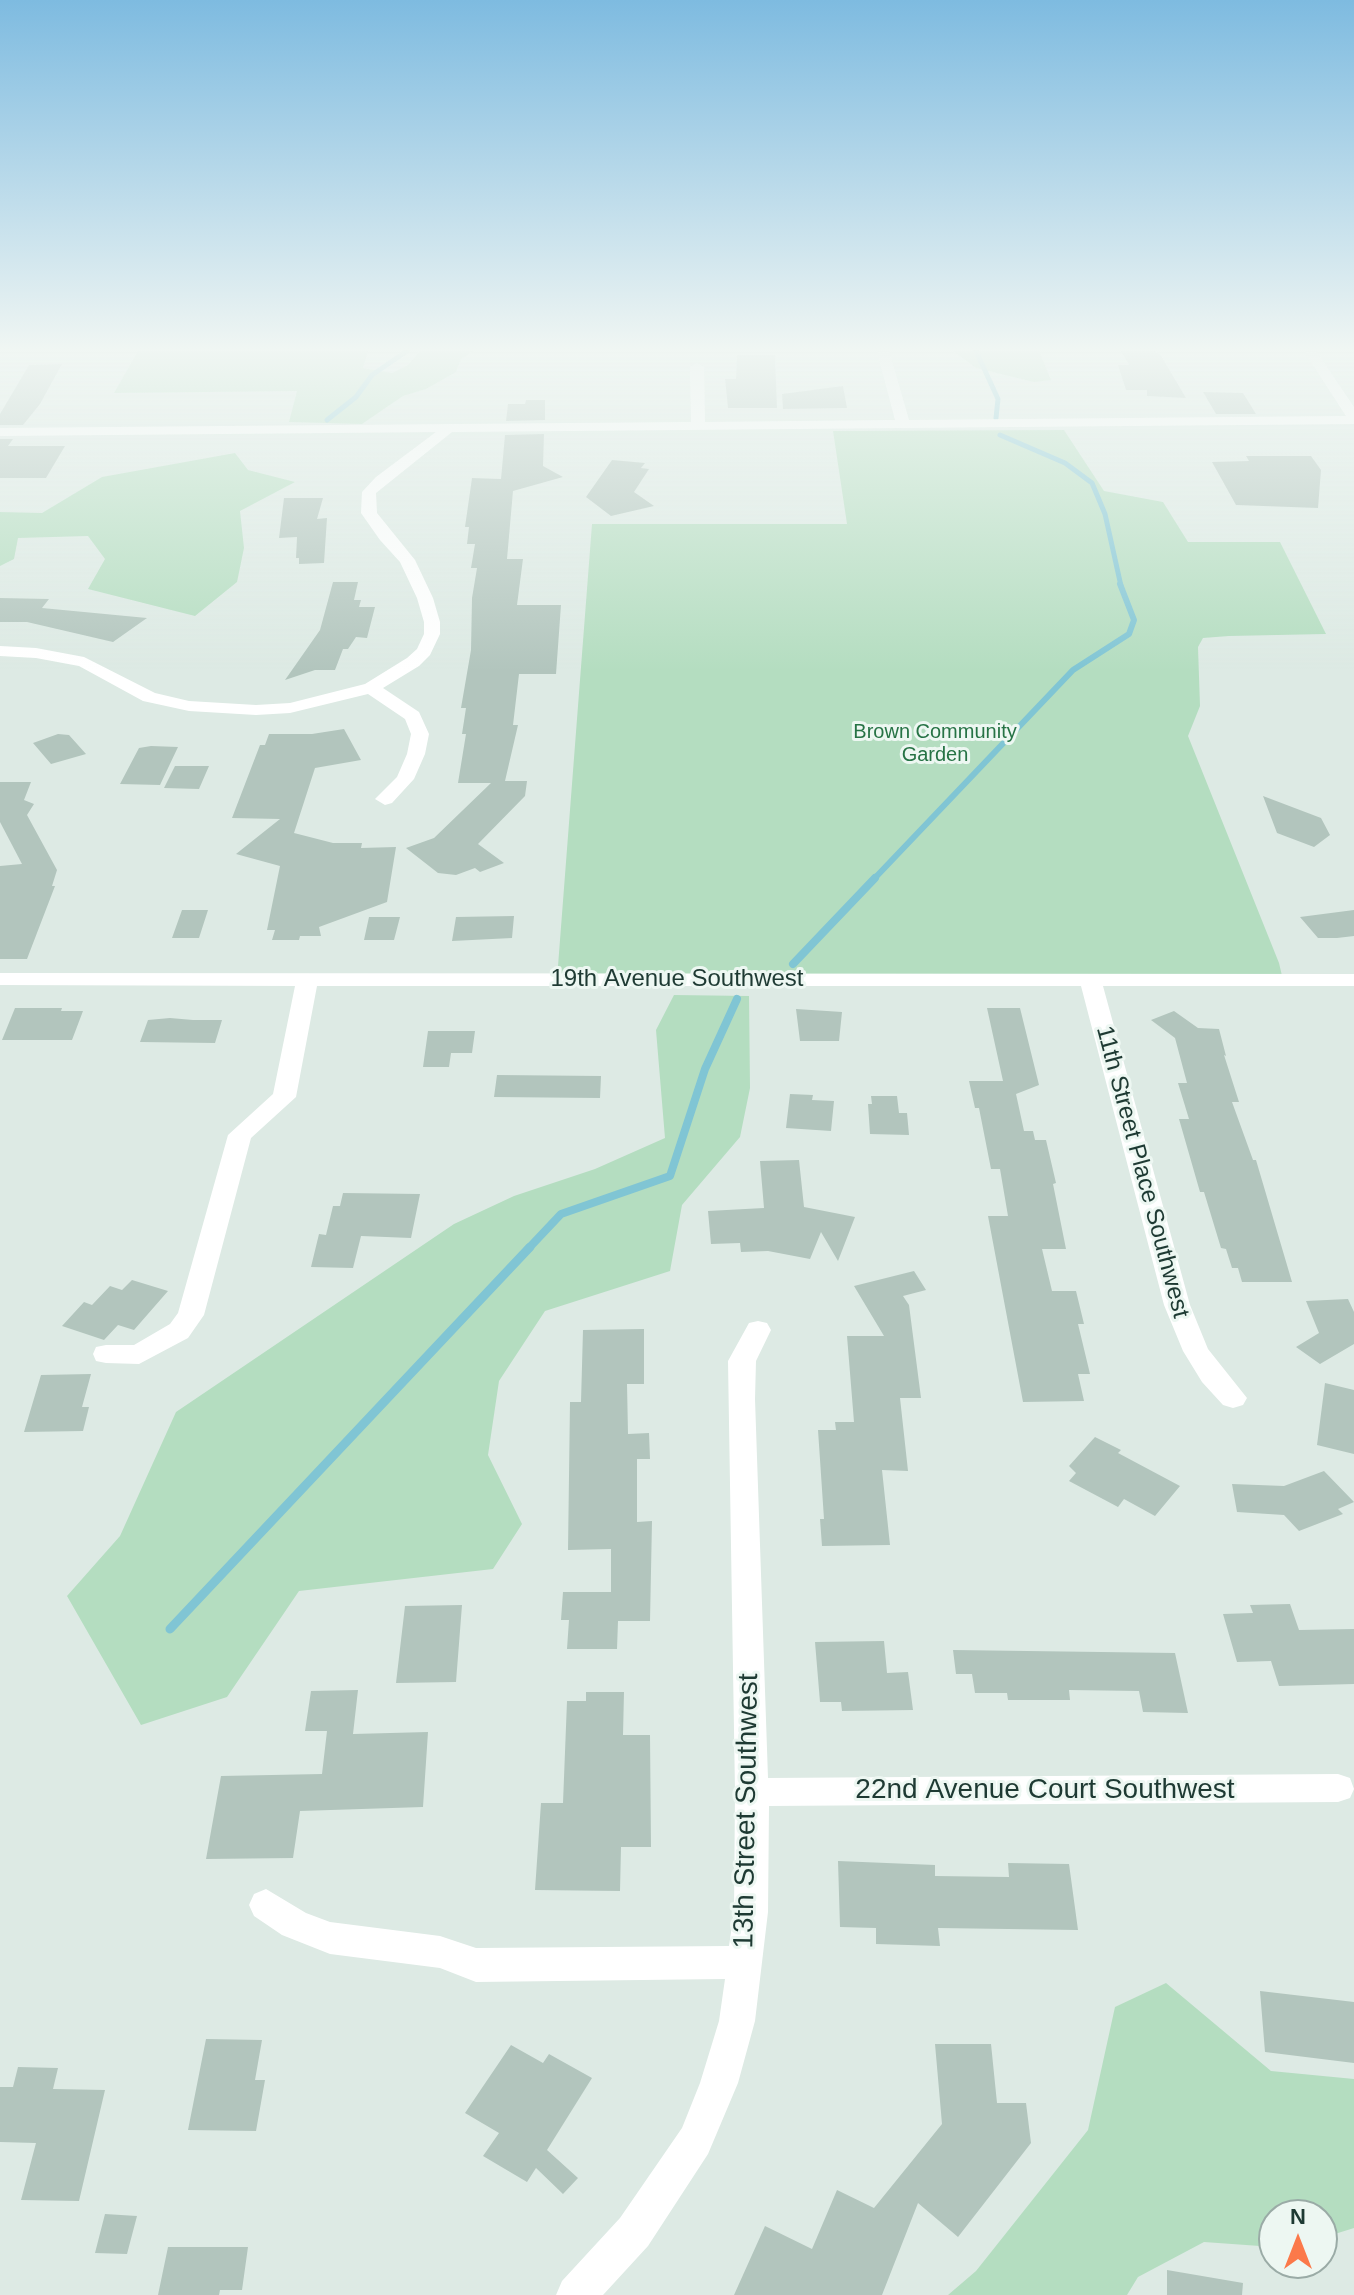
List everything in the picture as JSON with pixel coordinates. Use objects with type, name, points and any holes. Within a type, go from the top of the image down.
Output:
[{"type":"street","points":[[0,651],[36,653],[84,662],[149,697],[189,706],[280,709],[371,688],[413,662],[424,651],[432,634],[425,598],[407,560],[385,537],[369,513],[369,492],[411,458]]},
{"type":"street","points":[[371,688],[413,716],[420,734],[416,754],[405,779],[385,799]]},
{"type":"street","name":"19th Avenue Southwest","points":[[0,979],[1354,980]]},
{"type":"street","points":[[106,1354],[139,1355],[179,1331],[191,1315],[240,1135],[284,1097],[307,979]]},
{"type":"street","name":"11th Street Place Southwest","points":[[1090,980],[1177,1305],[1196,1351],[1233,1398]]},
{"type":"street","name":"13th Street Southwest","points":[[576,2295],[634,2232],[695,2141],[719,2083],[737,2021],[751,1912],[752,1792],[742,1361],[758,1330]]},
{"type":"street","name":"22nd Avenue Court Southwest","points":[[752,1792],[1338,1788]]},
{"type":"street","points":[[266,1905],[294,1924],[330,1938],[440,1952],[476,1965],[745,1962]]},
{"type":"green space","points":[[207,458],[239,458],[248,470],[295,482],[240,511],[244,548],[237,582],[195,616],[88,589],[105,559],[88,536],[18,538],[14,559],[0,566],[0,512],[42,513],[102,477]]},
{"type":"green space","name":"Brown Community Garden","points":[[837,458],[1082,458],[1104,491],[1163,502],[1188,542],[1280,542],[1326,634],[1203,638],[1198,647],[1200,706],[1188,736],[1279,963],[1283,980],[557,979],[592,524],[847,524]]},
{"type":"green space","points":[[674,995],[749,996],[750,1088],[740,1137],[682,1205],[670,1271],[545,1311],[499,1381],[488,1455],[522,1524],[493,1569],[299,1591],[227,1697],[141,1725],[67,1596],[120,1536],[176,1412],[454,1224],[514,1196],[595,1169],[665,1138],[656,1030]]},
{"type":"green space","points":[[1166,1983],[1271,2071],[1354,2079],[1354,2228],[1338,2233],[1338,2199],[1258,2199],[1258,2246],[1204,2242],[1138,2277],[1127,2295],[948,2295],[976,2271],[1088,2130],[1115,2007]]},
{"type":"building","points":[[0,458],[58,458],[46,478],[0,478]]},
{"type":"building","points":[[503,458],[543,458],[543,466],[563,477],[513,491],[507,559],[523,559],[517,605],[561,605],[556,674],[519,674],[513,725],[518,725],[505,781],[527,781],[525,796],[478,844],[504,863],[480,872],[475,868],[456,875],[438,873],[406,848],[434,838],[491,783],[458,783],[466,734],[462,734],[466,708],[461,708],[471,650],[472,598],[477,568],[471,568],[475,544],[467,544],[469,527],[465,527],[472,478],[501,479]]},
{"type":"building","points":[[1247,458],[1312,458],[1321,470],[1318,508],[1236,505],[1212,462],[1249,461]]},
{"type":"building","points":[[612,460],[645,463],[641,468],[649,469],[634,492],[654,506],[611,516],[586,497]]},
{"type":"building","points":[[284,498],[323,498],[317,519],[327,518],[324,563],[299,564],[299,558],[296,558],[297,537],[279,538]]},
{"type":"building","points":[[333,582],[358,582],[354,600],[361,600],[359,607],[375,607],[367,638],[356,637],[348,649],[343,649],[335,670],[315,670],[285,680],[320,630]]},
{"type":"building","points":[[0,598],[49,599],[42,608],[147,618],[113,642],[27,622],[0,622]]},
{"type":"building","points":[[344,729],[361,760],[315,768],[294,833],[333,843],[362,843],[361,848],[396,847],[387,902],[319,927],[321,936],[272,940],[275,930],[267,930],[280,866],[236,854],[280,819],[232,818],[260,745],[265,745],[269,734],[312,734]]},
{"type":"building","points":[[58,734],[69,735],[86,754],[51,764],[33,743]]},
{"type":"building","points":[[178,747],[160,785],[120,784],[139,748]]},
{"type":"building","points":[[175,766],[209,766],[199,789],[164,788]]},
{"type":"building","points":[[0,782],[31,782],[24,800],[34,804],[27,815],[57,870],[52,886],[55,886],[27,959],[0,959],[0,866],[22,864],[0,822]]},
{"type":"building","points":[[1263,796],[1321,818],[1330,835],[1314,847],[1277,833]]},
{"type":"building","points":[[182,910],[208,910],[199,938],[172,938]]},
{"type":"building","points":[[1354,910],[1354,936],[1318,938],[1300,917]]},
{"type":"building","points":[[514,916],[512,938],[452,941],[456,917]]},
{"type":"building","points":[[369,917],[400,917],[394,940],[364,940]]},
{"type":"building","points":[[15,1008],[83,1011],[72,1040],[2,1040]]},
{"type":"building","points":[[987,1008],[1020,1008],[1039,1085],[1016,1094],[1024,1131],[1033,1131],[1035,1140],[1046,1140],[1056,1183],[1053,1184],[1066,1249],[1042,1249],[1052,1291],[1076,1291],[1084,1324],[1078,1324],[1090,1374],[1078,1374],[1084,1401],[1023,1402],[988,1216],[1008,1216],[1000,1169],[991,1169],[979,1108],[975,1108],[969,1081],[1003,1081]]},
{"type":"building","points":[[796,1009],[842,1012],[839,1041],[800,1041]]},
{"type":"building","points":[[1174,1011],[1198,1028],[1219,1029],[1239,1102],[1232,1102],[1253,1160],[1256,1160],[1292,1282],[1242,1282],[1238,1268],[1232,1268],[1226,1249],[1221,1248],[1204,1192],[1200,1192],[1179,1119],[1189,1119],[1178,1083],[1187,1083],[1175,1038],[1151,1020]]},
{"type":"building","points":[[148,1020],[222,1020],[215,1043],[140,1042]]},
{"type":"building","points":[[428,1031],[475,1031],[472,1053],[451,1053],[449,1067],[423,1067]]},
{"type":"building","points":[[497,1075],[601,1076],[600,1098],[494,1097]]},
{"type":"building","points":[[790,1094],[813,1095],[812,1100],[834,1101],[831,1131],[786,1128]]},
{"type":"building","points":[[871,1096],[897,1096],[899,1113],[907,1113],[909,1135],[870,1134],[868,1104],[872,1104]]},
{"type":"building","points":[[799,1160],[804,1207],[855,1217],[838,1261],[821,1232],[810,1259],[768,1251],[741,1252],[740,1243],[711,1244],[708,1211],[764,1208],[760,1161]]},
{"type":"building","points":[[343,1193],[420,1194],[411,1238],[361,1236],[353,1268],[311,1267],[319,1234],[326,1235],[333,1206],[340,1206]]},
{"type":"building","points":[[914,1271],[926,1290],[903,1296],[909,1305],[921,1398],[900,1398],[908,1471],[882,1470],[890,1545],[822,1546],[820,1519],[824,1519],[818,1430],[836,1430],[835,1422],[854,1422],[847,1336],[884,1336],[854,1286]]},
{"type":"building","points":[[132,1280],[168,1291],[134,1330],[118,1325],[104,1340],[62,1326],[84,1302],[92,1305],[110,1286],[122,1290]]},
{"type":"building","points":[[1348,1299],[1354,1312],[1354,1344],[1320,1364],[1296,1347],[1319,1333],[1306,1301]]},
{"type":"building","points":[[644,1329],[644,1384],[627,1384],[628,1434],[649,1433],[650,1459],[637,1459],[637,1522],[652,1521],[650,1621],[618,1621],[617,1649],[567,1649],[569,1620],[561,1620],[563,1592],[611,1592],[611,1549],[568,1550],[570,1402],[581,1402],[583,1330]]},
{"type":"building","points":[[91,1374],[82,1407],[89,1407],[83,1431],[24,1432],[41,1375]]},
{"type":"building","points":[[1325,1383],[1354,1390],[1354,1454],[1317,1445]]},
{"type":"building","points":[[1095,1437],[1180,1486],[1155,1516],[1124,1499],[1118,1507],[1069,1481],[1076,1473],[1069,1466]]},
{"type":"building","points":[[1324,1471],[1354,1502],[1338,1509],[1343,1514],[1299,1531],[1284,1515],[1237,1512],[1232,1484],[1284,1486]]},
{"type":"building","points":[[1290,1604],[1299,1630],[1354,1629],[1354,1684],[1279,1686],[1271,1661],[1237,1662],[1223,1614],[1253,1613],[1250,1605]]},
{"type":"building","points":[[462,1605],[456,1682],[396,1683],[405,1606]]},
{"type":"building","points":[[884,1641],[887,1673],[908,1672],[913,1710],[842,1711],[841,1702],[820,1702],[815,1642]]},
{"type":"building","points":[[953,1650],[1175,1653],[1188,1713],[1143,1712],[1139,1691],[1069,1690],[1070,1700],[1008,1700],[1007,1693],[975,1693],[972,1674],[956,1674]]},
{"type":"building","points":[[358,1690],[353,1734],[428,1732],[423,1807],[300,1811],[293,1858],[206,1859],[221,1776],[322,1774],[327,1731],[305,1731],[311,1691]]},
{"type":"building","points":[[586,1692],[624,1692],[623,1735],[650,1735],[651,1847],[621,1847],[620,1891],[535,1890],[541,1803],[563,1803],[567,1701],[586,1701]]},
{"type":"building","points":[[838,1861],[935,1865],[935,1876],[1009,1877],[1008,1863],[1069,1864],[1078,1930],[938,1928],[940,1946],[876,1944],[876,1928],[840,1927]]},
{"type":"building","points":[[1260,1991],[1354,2002],[1354,2063],[1265,2052]]},
{"type":"building","points":[[206,2039],[262,2040],[255,2080],[265,2080],[256,2131],[188,2130]]},
{"type":"building","points":[[935,2044],[991,2044],[997,2103],[1026,2103],[1031,2143],[958,2237],[918,2203],[882,2295],[734,2295],[765,2226],[812,2249],[837,2190],[874,2208],[942,2124]]},
{"type":"building","points":[[511,2045],[543,2063],[549,2054],[592,2078],[547,2150],[578,2178],[563,2194],[536,2168],[527,2182],[483,2156],[499,2133],[465,2113]]},
{"type":"building","points":[[18,2067],[58,2068],[53,2089],[105,2090],[79,2201],[21,2200],[36,2143],[0,2142],[0,2087],[13,2087]]},
{"type":"building","points":[[105,2214],[137,2216],[127,2254],[95,2253]]},
{"type":"building","points":[[168,2247],[248,2247],[242,2290],[220,2290],[219,2295],[158,2295]]},
{"type":"building","points":[[1167,2270],[1243,2283],[1242,2295],[1167,2295]]},
{"type":"waterway","points":[[1054,458],[1092,483],[1105,514],[1121,586]]},
{"type":"waterway","points":[[873,880],[1073,670],[1129,634],[1134,620],[1120,584]]},
{"type":"waterway","points":[[793,964],[875,878]]},
{"type":"waterway","points":[[528,1249],[561,1214],[670,1176],[705,1069],[737,999]]},
{"type":"waterway","points":[[170,1629],[530,1247]]}]
